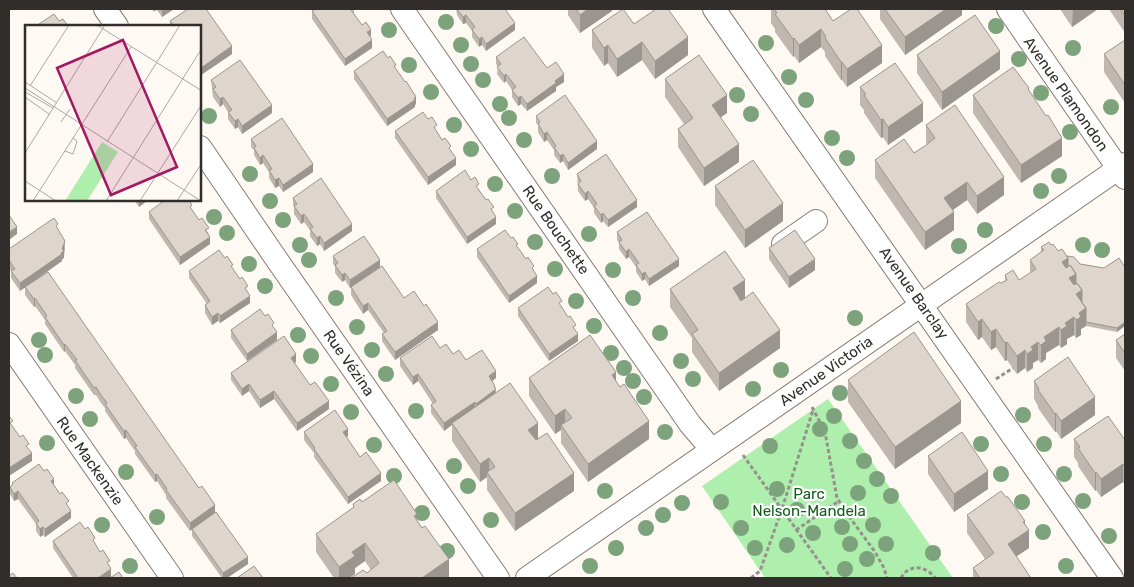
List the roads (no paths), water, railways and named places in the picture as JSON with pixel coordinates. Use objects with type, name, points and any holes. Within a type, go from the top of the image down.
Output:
[{"type":"street","points":[[105,9],[116,25]]},
{"type":"street","name":"Rue Bouchette","points":[[402,9],[690,424],[712,450]]},
{"type":"street","name":"Avenue Barclay","points":[[714,9],[1112,578]]},
{"type":"street","name":"Avenue Plamondon","points":[[1008,9],[1123,170]]},
{"type":"street","name":"Rue Vézina","points":[[201,148],[498,578]]},
{"type":"street","name":"Avenue Victoria","points":[[526,578],[921,305],[1123,170]]},
{"type":"street","points":[[783,244],[816,221]]},
{"type":"street","name":"Rue Mackenzie","points":[[9,344],[172,578]]},
{"type":"park label","name":"Parc Nelson-Mandela","points":[[809,502]]}]
